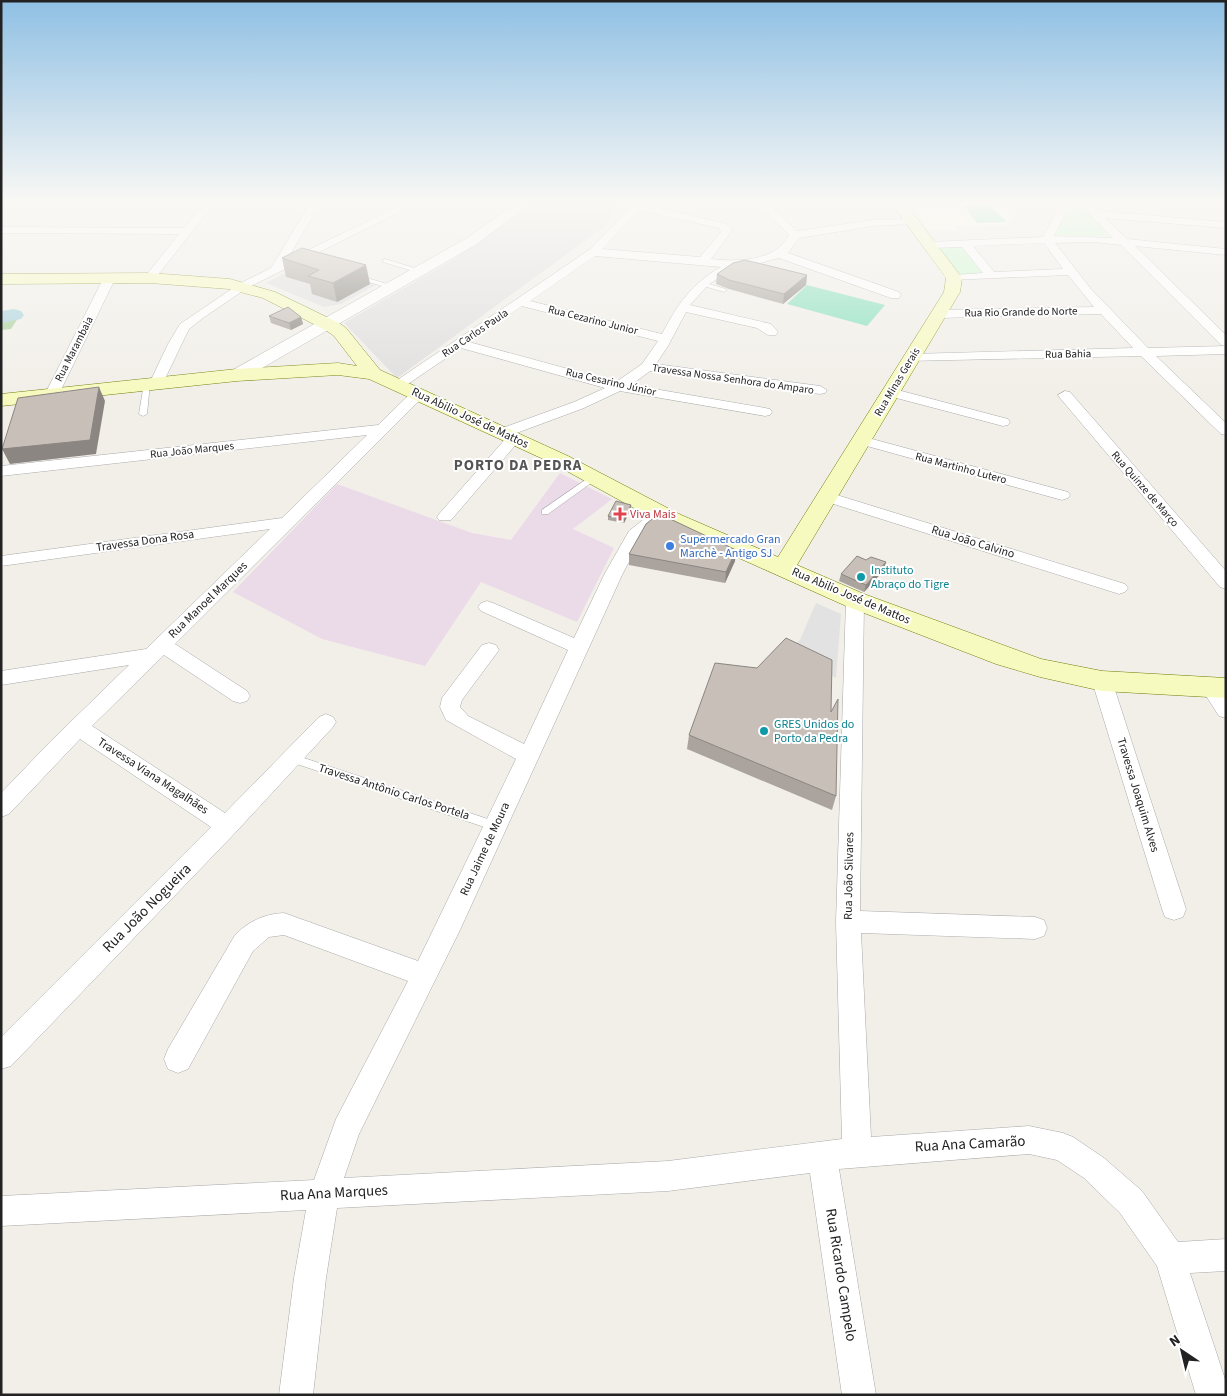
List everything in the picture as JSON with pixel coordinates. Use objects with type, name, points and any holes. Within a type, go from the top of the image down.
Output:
[{"type":"main road","points":[[945,265],[954,278]]},
{"type":"main road","points":[[1,279],[150,278],[243,286],[269,295],[327,323],[340,332],[373,374]]},
{"type":"main road","name":"Rua Minas Gerais","points":[[784,567],[952,292],[954,278]]},
{"type":"main road","name":"Rua Abilio José de Mattos","points":[[1,400],[19,407],[52,394],[237,374],[338,370],[373,374],[508,435],[594,478],[660,514],[784,567],[855,600],[1014,660],[1063,674],[1102,681],[1218,688]]},
{"type":"street","points":[[150,278],[160,265]]},
{"type":"street","points":[[275,271],[278,265]]},
{"type":"street","points":[[152,382],[184,327],[243,286],[287,265]]},
{"type":"street","points":[[237,374],[429,265]]},
{"type":"street","name":"Rua Carlos Paula","points":[[397,384],[574,265]]},
{"type":"street","points":[[445,517],[508,435],[618,387],[647,367],[666,339],[682,307],[702,284],[721,271],[735,265]]},
{"type":"street","points":[[811,265],[895,295]]},
{"type":"street","points":[[982,265],[991,276]]},
{"type":"street","points":[[1065,265],[1103,310],[1226,431]]},
{"type":"street","points":[[1148,265],[1226,342]]},
{"type":"street","points":[[954,278],[1070,272]]},
{"type":"street","name":"Rua Marambaia","points":[[52,394],[110,278]]},
{"type":"street","name":"Rua Cezarino Junior","points":[[521,302],[666,339]]},
{"type":"street","points":[[682,307],[767,327],[772,332]]},
{"type":"street","name":"Rua Rio Grande do Norte","points":[[938,314],[1103,310]]},
{"type":"street","name":"Rua Cesarino Júnior","points":[[459,343],[618,387],[765,412]]},
{"type":"street","name":"Rua Bahia","points":[[911,358],[1226,350]]},
{"type":"street","name":"Travessa Nossa Senhora do Amparo","points":[[647,367],[820,390]]},
{"type":"street","points":[[890,392],[1002,422]]},
{"type":"street","name":"Rua Manoel Marques","points":[[1,808],[78,727],[418,394]]},
{"type":"street","name":"Rua Quinze de Março","points":[[1065,395],[1226,583]]},
{"type":"street","name":"Rua João Marques","points":[[1,471],[383,429]]},
{"type":"street","name":"Rua Martinho Lutero","points":[[861,440],[1062,495]]},
{"type":"street","name":"Rua João Calvino","points":[[826,497],[1119,588]]},
{"type":"street","name":"Rua Jaime de Moura","points":[[296,1395],[310,1278],[324,1194],[346,1130],[451,922],[614,573],[637,531],[660,514]]},
{"type":"street","name":"Travessa Dona Rosa","points":[[1,561],[288,522]]},
{"type":"street","name":"Rua João Silvares","points":[[855,600],[848,922],[858,1152]]},
{"type":"street","points":[[488,607],[579,647]]},
{"type":"street","points":[[1,678],[157,650],[240,696]]},
{"type":"street","points":[[489,650],[452,698],[450,707],[453,715],[460,721],[529,756]]},
{"type":"street","name":"Travessa Joaquim Alves","points":[[1102,681],[1174,909]]},
{"type":"street","points":[[1218,688],[1226,711]]},
{"type":"street","name":"Rua João Nogueira","points":[[1,1056],[227,826],[326,722]]},
{"type":"street","name":"Travessa Viana Magalhães","points":[[78,727],[227,826]]},
{"type":"street","points":[[848,922],[1036,928]]},
{"type":"street","points":[[178,1059],[244,943],[253,932],[268,925],[284,924],[424,975]]},
{"type":"street","name":"Rua Ana Camarão","points":[[668,1176],[858,1152],[1029,1140],[1064,1147],[1094,1168],[1131,1202],[1170,1258],[1213,1395]]},
{"type":"street","name":"Rua Ricardo Campelo","points":[[822,1156],[859,1395]]},
{"type":"street","name":"Rua Ana Marques","points":[[1,1211],[668,1176]]},
{"type":"street","points":[[1170,1258],[1226,1255]]},
{"type":"lane","points":[[399,265],[419,271]]},
{"type":"lane","points":[[353,275],[392,287]]},
{"type":"lane","points":[[702,284],[724,290]]},
{"type":"lane","points":[[143,414],[152,382]]},
{"type":"lane","points":[[545,512],[594,478]]},
{"type":"lane","name":"Travessa Antônio Carlos Portela","points":[[292,758],[496,826]]},
{"type":"shaded area","points":[[299,265],[322,265],[381,282],[341,304],[324,307],[266,283]]},
{"type":"shaded area","points":[[444,265],[551,265],[397,378],[344,323]]},
{"type":"shaded area","points":[[560,473],[612,499],[573,529],[614,548],[577,622],[481,582],[425,666],[322,639],[233,592],[337,484],[472,533],[511,540]]},
{"type":"shaded area","points":[[816,603],[841,614],[836,678],[783,652],[800,640]]},
{"type":"green space","points":[[950,265],[976,265],[983,274],[958,275]]},
{"type":"green space","points":[[807,285],[885,305],[867,326],[787,304]]},
{"type":"green space","points":[[1,313],[20,315],[11,329],[1,330]]},
{"type":"building","points":[[304,265],[366,265],[333,283],[308,276],[319,270]]},
{"type":"building","points":[[730,265],[766,265],[807,275],[784,294],[729,280],[717,274]]},
{"type":"building","points":[[288,307],[301,317],[289,323],[269,316]]},
{"type":"building","points":[[99,387],[90,440],[2,449],[18,398]]},
{"type":"building","name":"Viva Mais","points":[[616,501],[631,505],[624,519],[608,516]]},
{"type":"building","name":"Supermercado Gran Marchè - Antigo SJ","points":[[657,515],[666,517],[736,550],[726,572],[629,554],[646,524]]},
{"type":"building","points":[[857,556],[866,560],[871,557],[886,562],[866,585],[841,574]]},
{"type":"building","name":"GRES Unidos do Porto da Pedra","points":[[786,638],[832,660],[831,712],[838,699],[836,796],[689,735],[715,663],[757,668]]},
{"type":"waterway","points":[[1,317],[14,315]]},
{"type":"place","name":"Viva Mais","points":[[620,514]]},
{"type":"place","name":"Supermercado Gran Marchè - Antigo SJ","points":[[670,546]]},
{"type":"place","name":"Instituto Abraço do Tigre","points":[[861,577]]},
{"type":"place","name":"GRES Unidos do Porto da Pedra","points":[[764,731]]},
{"type":"district","name":"PORTO DA PEDRA","points":[[518,465]]}]
